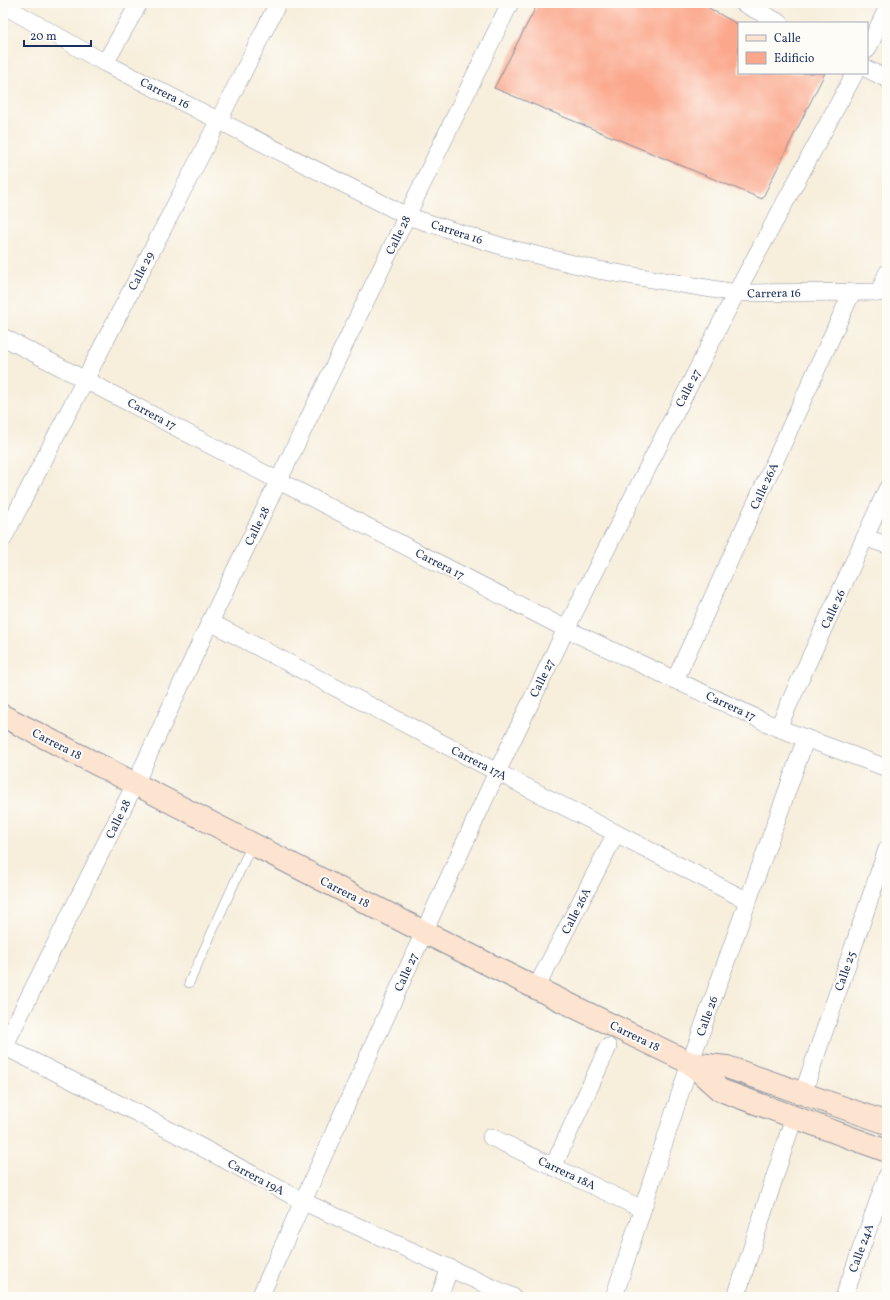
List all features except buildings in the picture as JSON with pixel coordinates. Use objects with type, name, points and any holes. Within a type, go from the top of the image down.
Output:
[{"type":"street","points":[[105,63],[139,3]]},
{"type":"street","name":"Calle 29","points":[[3,539],[278,3]]},
{"type":"street","name":"Calle 28","points":[[3,1047],[135,784],[210,622],[510,3]]},
{"type":"street","name":"Carrera 16","points":[[3,5],[105,63],[407,216],[504,247],[598,270],[736,293],[883,293]]},
{"type":"street","points":[[753,5],[778,22]]},
{"type":"street","points":[[868,48],[887,9]]},
{"type":"street","points":[[868,70],[887,79]]},
{"type":"street","name":"Calle 27","points":[[260,1297],[497,772],[566,629],[736,293],[854,74]]},
{"type":"street","points":[[883,293],[887,274]]},
{"type":"street","name":"Calle 26A","points":[[675,680],[852,292]]},
{"type":"street","name":"Carrera 17","points":[[3,337],[566,629],[778,728],[887,768]]},
{"type":"street","name":"Calle 26","points":[[778,728],[866,538],[887,489]]},
{"type":"street","points":[[866,538],[887,545]]},
{"type":"street","name":"Carrera 17A","points":[[210,622],[748,901]]},
{"type":"street","name":"Carrera 18","points":[[3,716],[424,932],[690,1063],[720,1090],[887,1151]]},
{"type":"street","name":"Calle 26","points":[[614,1297],[690,1063],[806,738]]},
{"type":"street","name":"Calle 26A","points":[[536,988],[616,833]]},
{"type":"street","name":"Calle 25","points":[[803,1094],[887,849]]},
{"type":"street","name":"Carrera 19A","points":[[3,1047],[141,1115],[304,1202],[513,1297]]},
{"type":"street","points":[[553,1167],[608,1047]]},
{"type":"street","name":"Carrera 18","points":[[690,1063],[728,1067],[887,1123]]},
{"type":"street","points":[[736,1297],[794,1117]]},
{"type":"street","name":"Carrera 18A","points":[[491,1137],[642,1209]]},
{"type":"street","name":"Calle 24A","points":[[844,1297],[887,1176]]},
{"type":"street","points":[[439,1297],[450,1268]]},
{"type":"lane","points":[[189,983],[252,844]]}]
